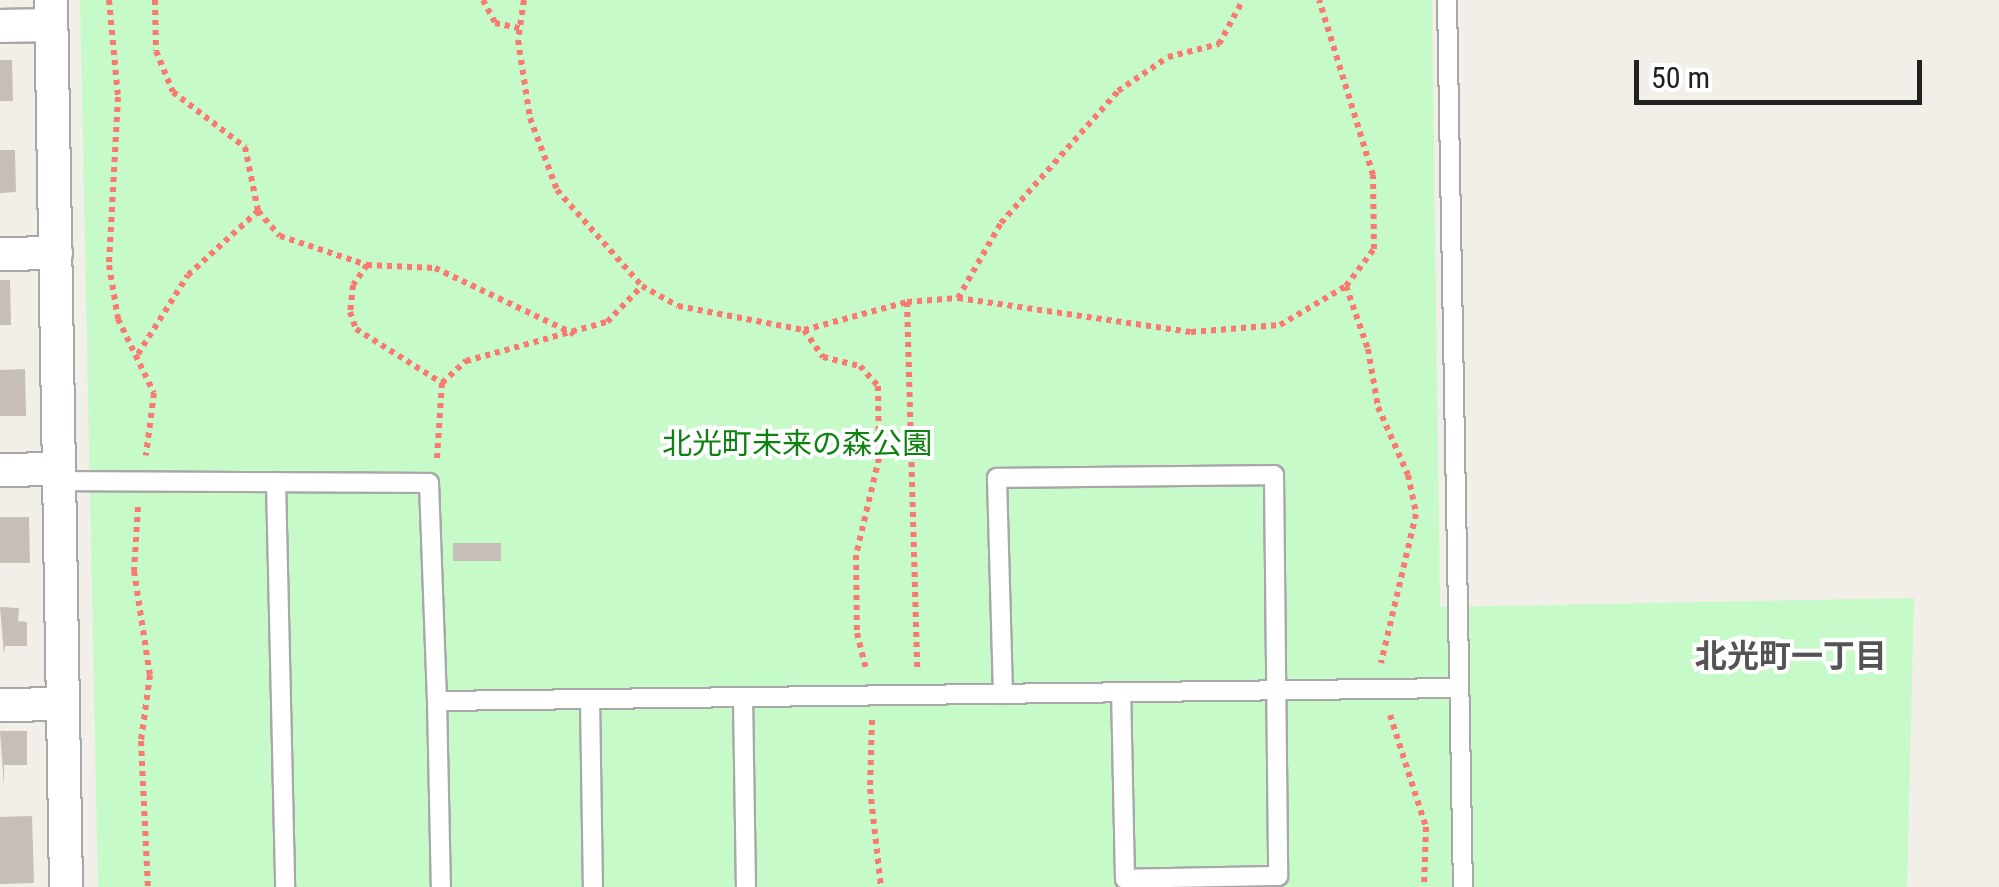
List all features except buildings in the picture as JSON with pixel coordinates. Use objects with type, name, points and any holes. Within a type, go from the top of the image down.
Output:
[{"type":"street","points":[[0,26],[51,12],[66,887]]},
{"type":"street","points":[[0,254],[56,253]]},
{"type":"street","points":[[0,470],[57,475]]},
{"type":"street","points":[[0,705],[63,704]]},
{"type":"lane","points":[[1448,0],[1462,887]]},
{"type":"lane","points":[[57,475],[143,482],[429,483],[440,887]]},
{"type":"lane","points":[[1004,694],[997,478],[1274,476],[1278,876],[1124,879],[1121,692]]},
{"type":"lane","points":[[276,482],[286,887]]},
{"type":"lane","points":[[437,701],[1459,688]]},
{"type":"lane","points":[[743,697],[746,887]]},
{"type":"lane","points":[[590,700],[592,887]]},
{"type":"path","points":[[110,0],[118,97],[109,265],[118,319],[154,392],[134,571],[150,675],[142,741],[148,887]]},
{"type":"path","points":[[155,0],[156,51],[173,92],[245,148],[258,211],[280,236],[367,265],[435,268],[574,334]]},
{"type":"path","points":[[483,0],[495,23],[519,28]]},
{"type":"path","points":[[524,0],[519,28],[530,118],[557,190],[642,286],[678,306],[804,330],[907,302],[958,298],[1191,332],[1280,324],[1346,286],[1374,249],[1373,175],[1318,0]]},
{"type":"path","points":[[958,298],[1001,223],[1118,91],[1168,57],[1219,44],[1243,0]]},
{"type":"path","points":[[137,356],[188,275],[258,211]]},
{"type":"path","points":[[367,265],[353,285],[350,312],[356,328],[442,383]]},
{"type":"path","points":[[429,483],[439,452],[442,383],[466,361],[514,344],[574,334],[608,322],[642,286]]},
{"type":"path","points":[[1346,286],[1368,349],[1378,407],[1408,475],[1416,514],[1380,652],[1382,689],[1426,826],[1424,887]]},
{"type":"path","points":[[907,302],[918,695]]},
{"type":"path","points":[[804,330],[823,358],[860,366],[878,386],[879,458],[856,555],[858,633],[872,695],[870,790],[881,887]]},
{"type":"green space","name":"北光町未来の森公園","points":[[80,0],[1432,0],[1440,607],[1914,598],[1907,887],[98,887]]},
{"type":"district","name":"北光町一丁目","points":[[1791,656]]}]
